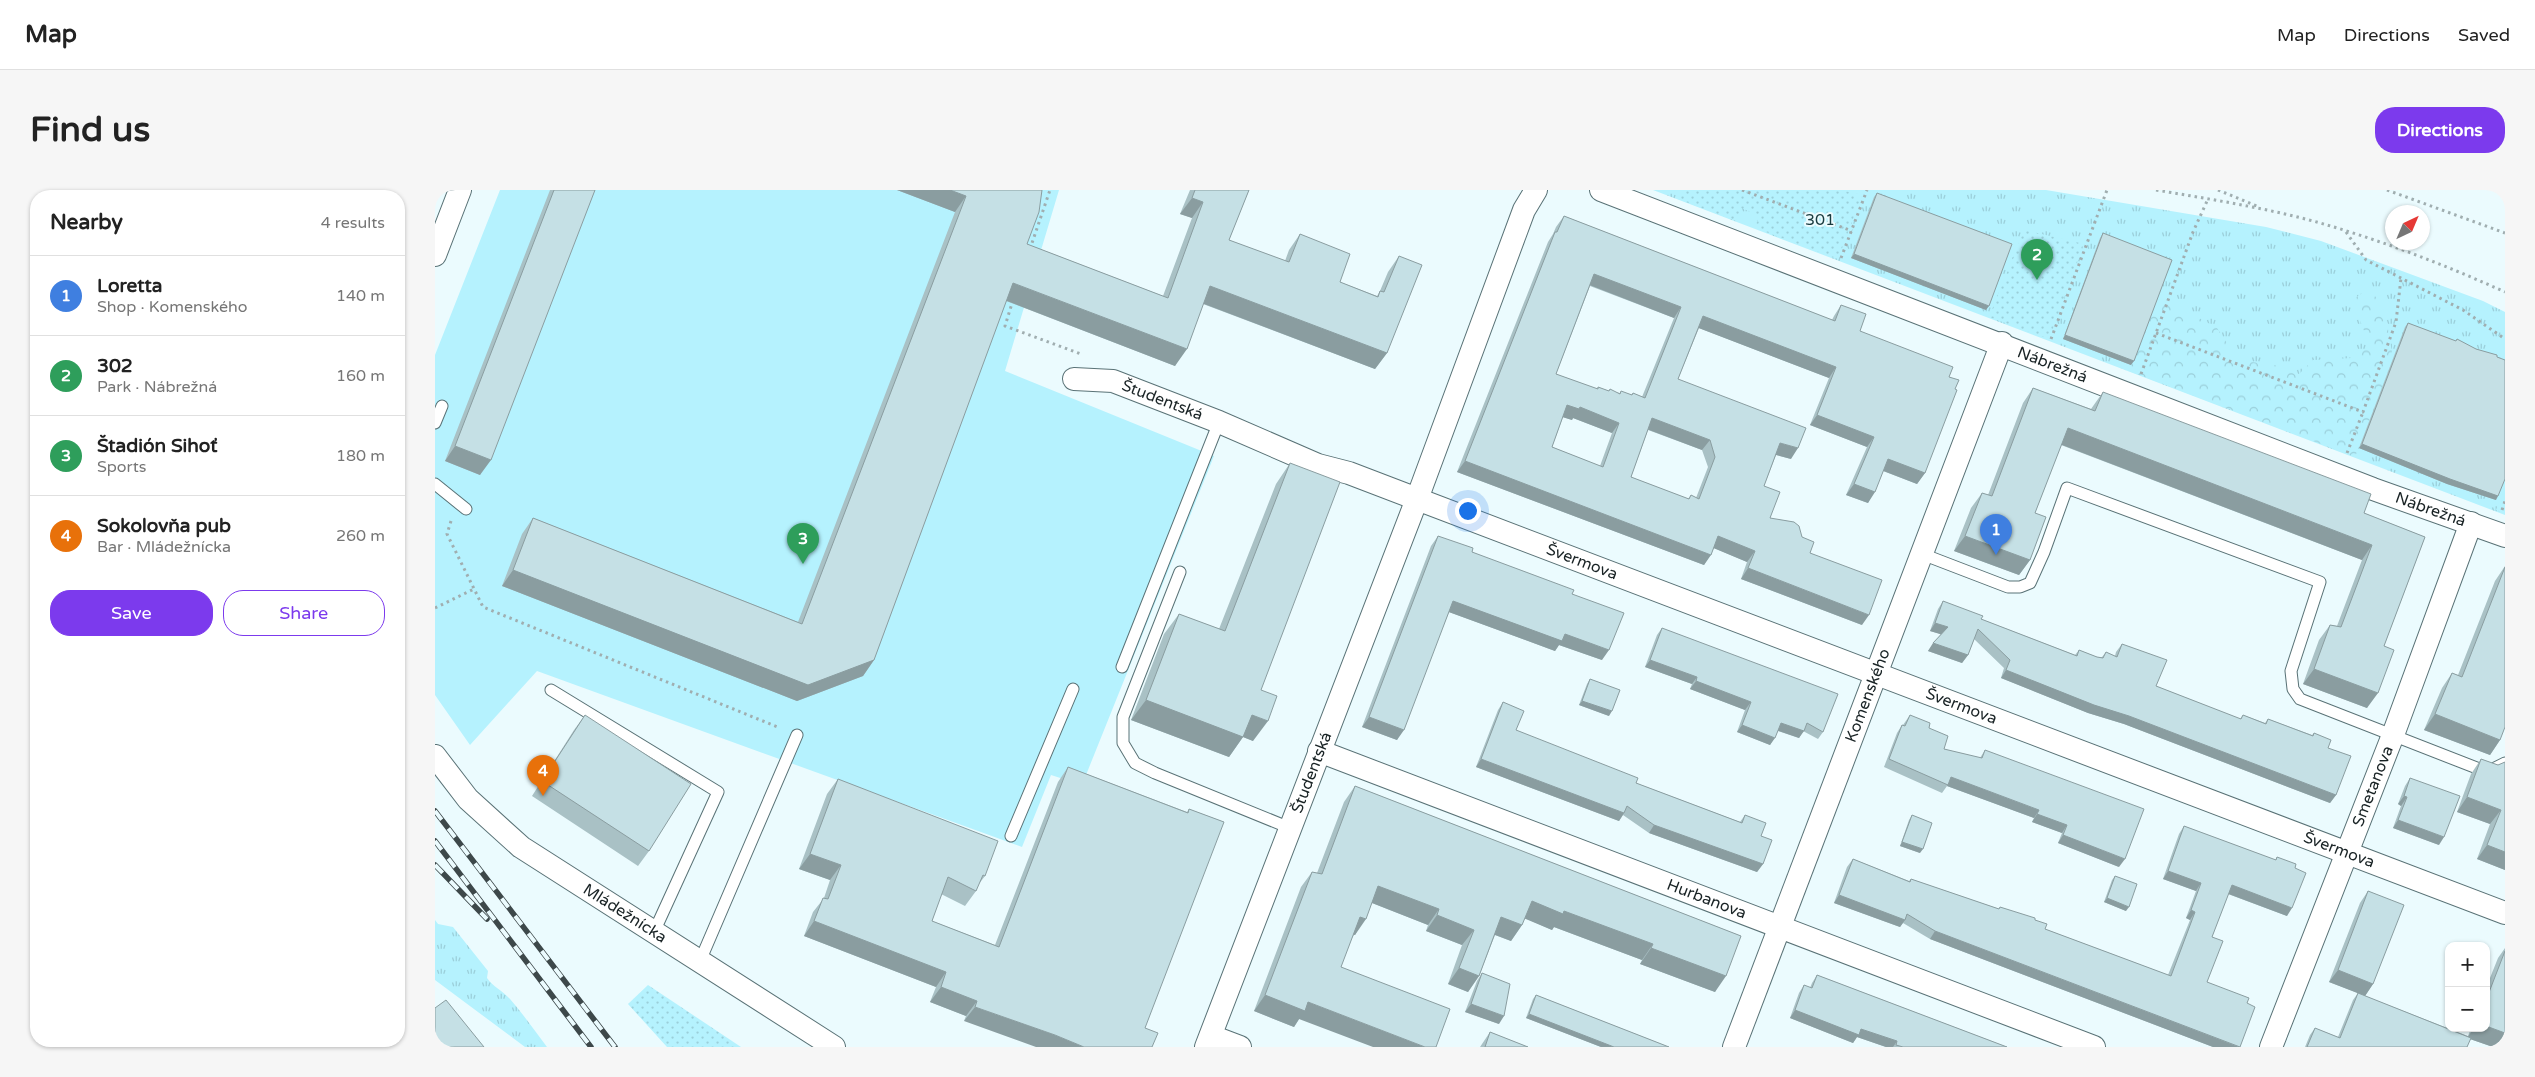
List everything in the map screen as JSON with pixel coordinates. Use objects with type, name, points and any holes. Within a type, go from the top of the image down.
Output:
[{"type":"street","points":[[435,255],[460,190]]},
{"type":"street","name":"Študentská","points":[[1209,1041],[1417,499],[1524,210],[1536,190]]},
{"type":"street","name":"Nábrežná","points":[[1601,190],[2373,489],[2505,536]]},
{"type":"street","name":"Komenského","points":[[1735,1047],[2002,344]]},
{"type":"street","name":"Študentská","points":[[1074,380],[1113,381],[1219,422],[1318,465],[1349,473],[1417,499]]},
{"type":"street","name":"Švermova","points":[[1417,499],[2505,913]]},
{"type":"street","name":"Smetanova","points":[[2271,1047],[2393,735],[2471,523]]},
{"type":"street","name":"Hurbanova","points":[[1319,751],[2094,1047]]},
{"type":"street","name":"Mládežnícka","points":[[435,756],[468,799],[521,847],[834,1047]]},
{"type":"street","points":[[1209,1041],[1239,1047]]},
{"type":"lane","points":[[435,423],[442,406]]},
{"type":"lane","points":[[1122,667],[1219,422]]},
{"type":"lane","points":[[435,484],[461,506]]},
{"type":"lane","points":[[1922,554],[2007,587],[2030,583],[2041,561],[2067,488],[2319,582],[2291,671],[2293,689],[2300,699],[2487,772],[2505,763]]},
{"type":"lane","points":[[1180,572],[1123,717],[1123,744],[1135,763],[1290,828]]},
{"type":"lane","points":[[1011,836],[1073,689]]},
{"type":"lane","points":[[551,690],[718,792],[654,932]]},
{"type":"lane","points":[[700,962],[797,735]]},
{"type":"path","points":[[1029,254],[1050,190]]},
{"type":"path","points":[[1742,190],[1851,231]]},
{"type":"path","points":[[1838,266],[1867,190]]},
{"type":"path","points":[[2049,345],[2107,190]]},
{"type":"path","points":[[2156,190],[2265,209],[2345,231],[2427,260],[2505,292]]},
{"type":"path","points":[[2217,190],[2265,209]]},
{"type":"path","points":[[2387,190],[2505,233]]},
{"type":"path","points":[[2139,379],[2193,232],[2208,199]]},
{"type":"path","points":[[2345,231],[2366,260],[2463,310],[2505,339]]},
{"type":"path","points":[[2346,458],[2396,322],[2401,278]]},
{"type":"path","points":[[1014,299],[1005,326],[1089,357]]},
{"type":"path","points":[[2156,333],[2363,412]]},
{"type":"path","points":[[461,506],[447,534],[483,607],[797,735]]},
{"type":"path","points":[[435,608],[474,589]]},
{"type":"green space","points":[[500,190],[1059,190],[1005,371],[1214,456],[1082,785],[1051,775],[1022,847],[537,671],[470,745],[435,695],[435,355]]},
{"type":"green space","points":[[1653,190],[2046,190],[2266,227],[2321,241],[2483,301],[2505,312],[2505,515]]},
{"type":"green space","name":"301","points":[[1681,190],[1841,190],[1862,195],[1838,259],[1755,228],[1759,215],[1741,208],[1736,221],[1678,199]]},
{"type":"green space","points":[[2024,230],[2084,244],[2049,339],[1989,317]]},
{"type":"green space","points":[[2370,288],[2385,312],[2393,358],[2355,457],[2129,371],[2158,295],[2217,328],[2239,361],[2272,364],[2298,375],[2313,360],[2352,358],[2370,346],[2352,300]]},
{"type":"green space","points":[[2505,487],[2505,513],[2496,510]]},
{"type":"green space","points":[[435,920],[438,924],[453,927],[488,971],[487,978],[489,981],[510,999],[547,1047],[525,1047],[435,980]]},
{"type":"green space","points":[[648,985],[741,1047],[667,1047],[628,1004]]},
{"type":"building","points":[[554,190],[595,190],[491,460],[455,446]]},
{"type":"building","points":[[950,190],[1042,190],[1039,212],[1027,244],[1168,298],[1203,202],[1192,198],[1195,190],[1249,190],[1229,240],[1289,262],[1300,234],[1350,254],[1340,282],[1378,297],[1380,291],[1384,292],[1399,256],[1422,265],[1387,353],[1210,286],[1187,349],[1013,283],[874,660],[808,685],[513,570],[533,518],[802,624],[966,196]]},
{"type":"building","points":[[1877,193],[2012,244],[1989,306],[1854,254]]},
{"type":"building","points":[[1564,216],[1835,321],[1841,305],[1866,314],[1860,331],[1953,367],[1949,377],[1959,380],[1955,389],[1957,390],[1925,473],[1888,459],[1875,492],[1854,484],[1874,437],[1817,415],[1836,367],[1703,316],[1678,379],[1806,428],[1798,448],[1780,443],[1764,486],[1780,492],[1770,518],[1794,522],[1799,526],[1802,537],[1814,542],[1810,553],[1882,580],[1869,615],[1748,568],[1755,551],[1718,536],[1711,555],[1465,461],[1555,232],[1557,232]],"holes":[[[1594,274],[1681,307],[1645,398],[1633,393],[1632,395],[1621,391],[1620,394],[1610,389],[1609,391],[1598,387],[1598,389],[1556,374]],[[1567,405],[1579,409],[1580,407],[1619,423],[1603,467],[1552,447]],[[1652,418],[1710,440],[1715,457],[1699,499],[1691,495],[1689,499],[1631,477]]]},
{"type":"building","points":[[2103,233],[2172,260],[2134,361],[2065,335]]},
{"type":"building","points":[[2408,323],[2456,341],[2457,339],[2476,349],[2497,355],[2497,357],[2505,360],[2505,479],[2498,496],[2362,444]]},
{"type":"building","points":[[2033,388],[2095,411],[2103,392],[2371,494],[2364,513],[2425,537],[2384,646],[2394,650],[2378,693],[2314,669],[2330,625],[2341,627],[2372,545],[2068,428],[2035,513],[2046,517],[2030,560],[1965,536],[1982,493],[1992,496]]},
{"type":"building","points":[[1290,463],[1340,482],[1261,690],[1277,696],[1268,721],[1252,715],[1243,737],[1146,700],[1179,614],[1225,631]]},
{"type":"building","points":[[1438,536],[1473,548],[1472,552],[1574,590],[1572,594],[1624,613],[1609,650],[1565,634],[1562,641],[1453,601],[1404,730],[1369,717]]},
{"type":"building","points":[[2505,567],[2505,727],[2500,740],[2435,714],[2452,673],[2462,677]]},
{"type":"building","points":[[1943,601],[1983,616],[1981,619],[2077,656],[2079,650],[2097,657],[2103,658],[2106,652],[2117,657],[2122,644],[2167,660],[2156,686],[2241,719],[2243,715],[2266,724],[2268,719],[2313,736],[2314,733],[2331,740],[2328,748],[2351,756],[2336,795],[2129,716],[2094,705],[2006,670],[2010,660],[1978,629],[1968,655],[1933,643],[1948,627],[1935,623]]},
{"type":"building","points":[[1662,628],[1838,694],[1823,732],[1807,723],[1804,731],[1781,723],[1775,738],[1742,725],[1751,702],[1696,681],[1697,677],[1650,660]]},
{"type":"building","points":[[1590,679],[1620,690],[1612,711],[1582,701]]},
{"type":"building","points":[[1503,702],[1524,711],[1516,730],[1638,778],[1636,783],[1742,823],[1745,815],[1766,823],[1761,836],[1772,840],[1763,864],[1654,825],[1627,806],[1624,813],[1481,759]]},
{"type":"building","points":[[585,715],[691,784],[649,851],[542,781]]},
{"type":"building","points":[[1910,715],[1930,723],[1929,728],[1948,736],[1944,749],[1982,758],[1985,750],[2144,809],[2125,859],[2063,835],[2067,825],[2037,814],[2039,810],[1951,777],[1948,785],[1889,759],[1902,725],[1905,726]]},
{"type":"building","points":[[2481,759],[2498,765],[2505,762],[2505,852],[2487,845],[2501,810],[2467,797]]},
{"type":"building","points":[[1068,767],[1188,813],[1189,809],[1224,822],[1145,1028],[1158,1033],[1152,1047],[1084,1047],[975,1007],[977,1001],[941,987],[946,972],[814,921],[823,898],[828,899],[841,865],[810,854],[838,779],[998,841],[985,876],[983,875],[976,891],[948,877],[932,921],[999,947]]},
{"type":"building","points":[[2410,778],[2460,796],[2444,837],[2398,820],[2407,797],[2404,796]]},
{"type":"building","points":[[1355,786],[1741,936],[1726,976],[1651,948],[1653,944],[1564,911],[1563,914],[1532,901],[1522,925],[1501,917],[1479,976],[1459,968],[1474,930],[1437,915],[1439,909],[1378,886],[1366,919],[1360,917],[1341,967],[1450,1009],[1436,1047],[1425,1047],[1308,1002],[1305,1011],[1265,995],[1312,872],[1322,874]]},
{"type":"building","points":[[1912,815],[1932,823],[1923,849],[1902,842]]},
{"type":"building","points":[[2184,826],[2276,860],[2277,857],[2296,864],[2295,868],[2306,873],[2292,908],[2232,885],[2212,937],[2223,941],[2207,982],[2249,998],[2247,1003],[2255,1007],[2240,1047],[1935,931],[1907,914],[1905,920],[1839,895],[1853,859],[1910,882],[1911,879],[1999,909],[2000,907],[2035,918],[2035,920],[2047,924],[2045,929],[2171,976],[2195,912],[2191,910],[2201,883],[2168,871]]},
{"type":"building","points":[[2115,876],[2137,884],[2129,907],[2107,898]]},
{"type":"building","points":[[2368,891],[2404,905],[2373,984],[2338,970]]},
{"type":"building","points":[[2505,951],[2505,1033],[2490,1027],[2490,990]]},
{"type":"building","points":[[1482,973],[1510,984],[1504,1016],[1471,1004]]},
{"type":"building","points":[[1817,975],[2007,1047],[1903,1047],[1896,1045],[1897,1041],[1861,1029],[1859,1035],[1795,1010],[1804,985],[1812,988]]},
{"type":"building","points":[[2358,993],[2445,1028],[2445,1032],[2456,1032],[2471,1038],[2467,1047],[2307,1047],[2315,1028],[2340,1038]]},
{"type":"building","points":[[1536,995],[1669,1047],[1614,1047],[1529,1014]]},
{"type":"building","points":[[446,1000],[484,1047],[435,1047],[435,1008]]},
{"type":"building","points":[[1490,1032],[1528,1047],[1485,1047]]},
{"type":"railway","points":[[435,811],[615,1047]]},
{"type":"railway","points":[[435,841],[591,1047]]},
{"type":"railway","points":[[435,865],[487,919]]},
{"type":"place","name":"302","points":[[2037,280]]},
{"type":"place","name":"Loretta","points":[[1996,555]]},
{"type":"place","name":"Štadión Sihoť","points":[[803,564]]},
{"type":"place","name":"Sokolovňa pub","points":[[543,796]]}]
